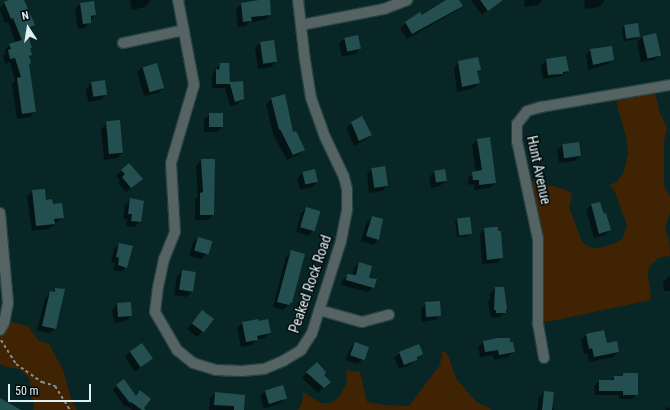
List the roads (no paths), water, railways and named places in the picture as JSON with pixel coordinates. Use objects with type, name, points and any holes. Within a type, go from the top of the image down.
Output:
[{"type":"street","name":"Peaked Rock Road","points":[[178,0],[194,85],[171,163],[175,232],[163,266],[158,287],[155,312],[177,350],[193,363],[216,370],[242,371],[264,369],[283,361],[301,350],[312,334],[341,241],[347,209],[347,189],[342,170],[316,115],[304,61],[298,0]]},
{"type":"street","points":[[300,25],[384,9],[406,0]]},
{"type":"street","points":[[124,43],[184,30]]},
{"type":"street","name":"Hunt Avenue","points":[[544,358],[538,324],[538,239],[517,141],[517,124],[527,110],[670,85]]},
{"type":"street","points":[[0,213],[8,303],[0,330]]},
{"type":"street","points":[[320,310],[362,322],[389,314]]}]
